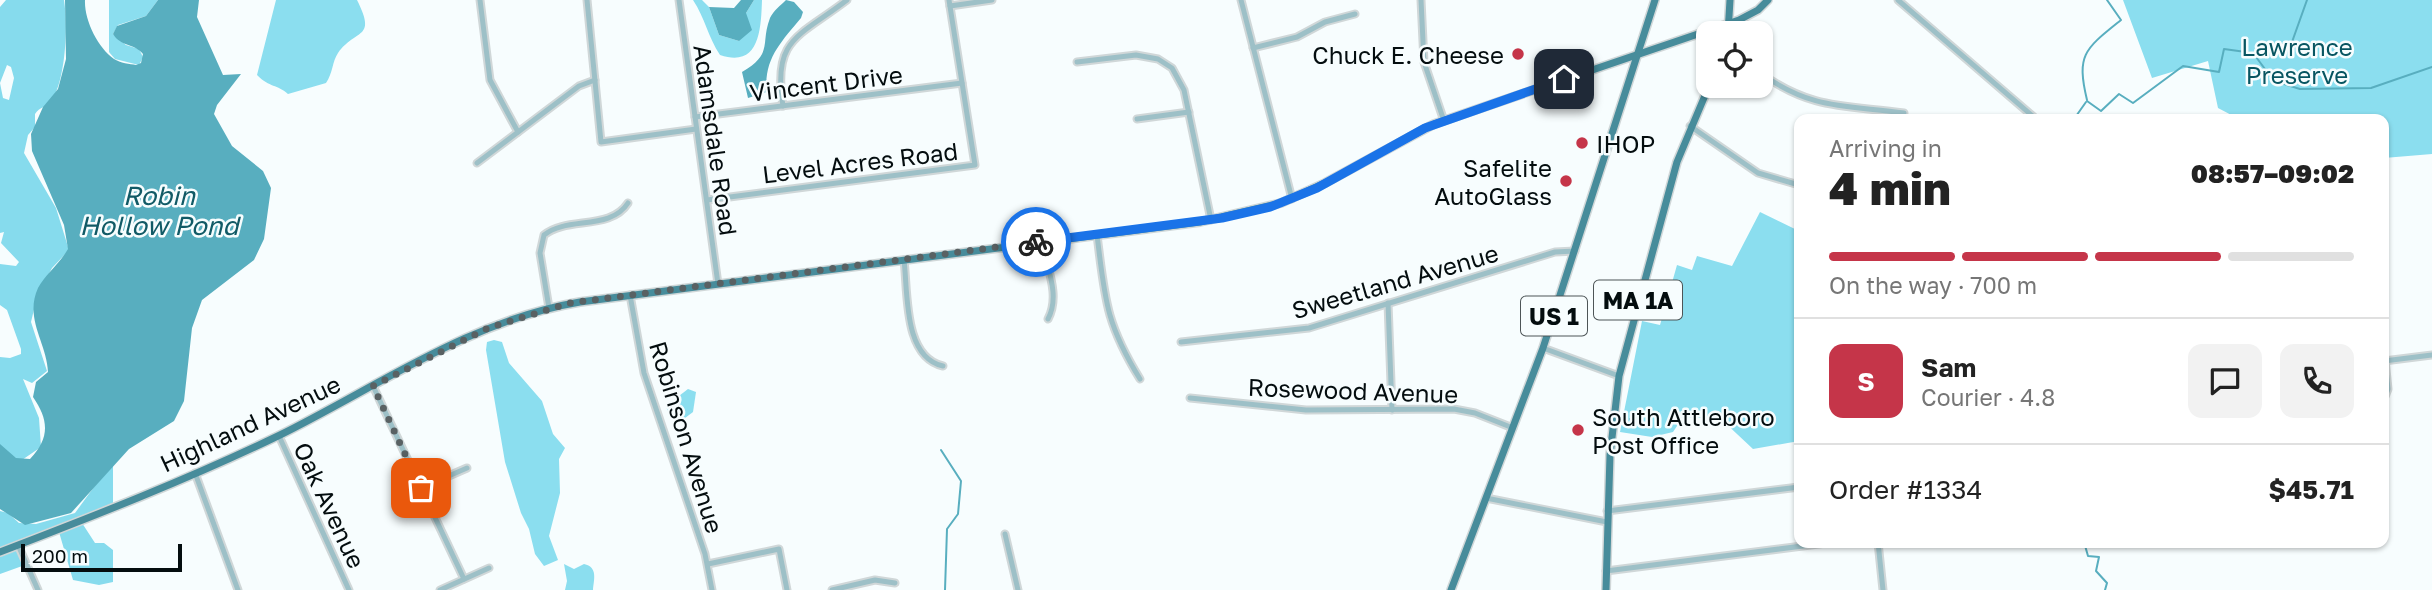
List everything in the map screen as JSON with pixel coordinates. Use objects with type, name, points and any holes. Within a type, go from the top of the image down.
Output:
[{"type":"main road","name":"US 1","points":[[1451,590],[1543,348],[1655,0]]},
{"type":"main road","points":[[1729,21],[1730,0]]},
{"type":"main road","name":"Highland Avenue","points":[[1734,21],[1752,14],[1768,0]]},
{"type":"main road","name":"Highland Avenue","points":[[0,552],[195,473],[278,436],[477,333],[549,308],[630,295],[1212,220],[1252,212],[1292,199],[1416,132],[1696,34]]},
{"type":"main road","name":"MA 1A","points":[[1606,590],[1607,511],[1619,376],[1671,181],[1690,126],[1703,98]]},
{"type":"street","points":[[480,0],[490,80],[518,132]]},
{"type":"street","points":[[587,0],[601,142],[696,129]]},
{"type":"street","name":"Adamsdale Road","points":[[679,0],[718,284]]},
{"type":"street","points":[[783,106],[779,70],[786,49],[847,0]]},
{"type":"street","points":[[962,83],[949,3],[992,0]]},
{"type":"street","points":[[1241,0],[1292,199]]},
{"type":"street","points":[[1421,0],[1424,62],[1444,121]]},
{"type":"street","points":[[1898,0],[2030,114]]},
{"type":"street","points":[[1253,48],[1297,37],[1325,22],[1354,14]]},
{"type":"street","points":[[1077,62],[1136,55],[1158,59],[1172,68],[1181,82],[1189,112],[1212,220]]},
{"type":"street","points":[[477,163],[579,86],[595,80]]},
{"type":"street","points":[[1773,82],[1790,93],[1810,101],[1904,113]]},
{"type":"street","name":"Vincent Drive","points":[[695,117],[962,83]]},
{"type":"street","name":"Level Acres Road","points":[[707,200],[975,165],[962,83]]},
{"type":"street","points":[[1882,110],[1882,114]]},
{"type":"street","points":[[1138,119],[1189,112]]},
{"type":"street","points":[[1690,126],[1758,173],[1794,184]]},
{"type":"street","points":[[549,308],[540,253],[544,235],[555,229],[613,216],[628,203]]},
{"type":"street","points":[[1097,235],[1108,317],[1121,347],[1140,379]]},
{"type":"street","points":[[1042,242],[1052,291],[1052,310],[1048,319]]},
{"type":"street","name":"Sweetland Avenue","points":[[1181,342],[1309,328],[1555,252],[1575,251]]},
{"type":"street","points":[[904,260],[917,345],[930,361],[943,366]]},
{"type":"street","name":"Robinson Avenue","points":[[630,295],[644,373],[708,564],[712,590]]},
{"type":"street","points":[[1388,303],[1392,410]]},
{"type":"street","points":[[1543,348],[1619,376]]},
{"type":"street","points":[[2389,360],[2432,355]]},
{"type":"street","points":[[373,386],[464,579]]},
{"type":"street","name":"Rosewood Avenue","points":[[1190,398],[1293,409],[1461,410],[1513,428]]},
{"type":"street","name":"Oak Avenue","points":[[278,436],[349,590]]},
{"type":"street","points":[[421,488],[467,468]]},
{"type":"street","points":[[195,473],[238,590]]},
{"type":"street","points":[[1607,511],[1794,488]]},
{"type":"street","points":[[1486,498],[1607,522]]},
{"type":"street","points":[[1005,534],[1018,590]]},
{"type":"street","points":[[18,545],[38,590]]},
{"type":"street","points":[[1606,571],[1794,547]]},
{"type":"street","points":[[1879,548],[1883,590]]},
{"type":"street","points":[[708,564],[779,549],[787,590]]},
{"type":"street","points":[[440,590],[489,568]]},
{"type":"street","points":[[832,590],[880,580],[895,583]]},
{"type":"green space","points":[[109,0],[158,0],[146,16],[118,25],[113,34],[126,45],[139,49],[143,57],[139,65],[115,59],[109,52]]},
{"type":"green space","points":[[276,0],[357,0],[363,13],[365,28],[338,53],[326,83],[288,94],[257,75]]},
{"type":"green space","points":[[693,0],[702,0],[709,7],[719,35],[739,41],[746,13],[754,0],[762,0],[759,34],[750,51],[733,58],[720,55]]},
{"type":"green space","name":"Lawrence Preserve","points":[[2123,0],[2432,0],[2432,154],[2389,158],[2389,114],[2229,114],[2218,108],[2208,61],[2152,78]]},
{"type":"green space","points":[[1760,212],[1794,229],[1794,442],[1753,449],[1721,419],[1683,417],[1673,432],[1652,437],[1620,432],[1642,321],[1660,325],[1677,265],[1692,270],[1697,256],[1732,266]]},
{"type":"green space","points":[[487,342],[502,342],[509,363],[542,401],[553,434],[565,448],[559,459],[560,493],[549,536],[558,560],[544,566],[535,554],[505,462],[486,350]]},
{"type":"green space","points":[[688,389],[696,392],[693,412],[677,424],[669,415],[666,406]]},
{"type":"green space","points":[[564,564],[574,569],[584,564],[591,568],[594,574],[593,590],[565,590],[567,581]]},
{"type":"shaded area","points":[[6,0],[64,0],[66,23],[65,51],[57,90],[50,102],[35,114],[35,127],[28,135],[24,153],[56,208],[69,250],[52,268],[37,297],[31,322],[47,371],[32,383],[23,379],[39,418],[41,447],[19,462],[0,448],[0,357],[10,358],[21,354],[21,349],[7,310],[0,305],[0,264],[16,266],[19,262],[1,243],[4,232],[0,233],[0,83],[0,7]],"holes":[[[7,65],[11,67],[14,78],[9,100],[3,98],[0,83]]]},
{"type":"shaded area","points":[[113,461],[113,510],[82,523],[95,543],[104,543],[113,550],[113,582],[99,585],[73,580],[59,532],[20,547],[25,565],[0,574],[0,511],[8,513],[19,523],[36,524],[75,513]]},
{"type":"water","name":"Robin Hollow Pond","points":[[65,0],[85,0],[90,25],[103,48],[116,60],[136,65],[141,63],[143,54],[116,38],[113,34],[117,26],[146,16],[158,0],[199,0],[197,17],[223,75],[241,74],[217,105],[214,114],[232,146],[263,171],[271,188],[264,239],[254,260],[202,300],[192,328],[184,401],[174,421],[129,449],[71,513],[25,525],[0,509],[0,444],[16,458],[30,459],[44,436],[42,413],[33,397],[36,382],[48,372],[35,321],[34,299],[41,283],[68,249],[64,225],[32,151],[31,134],[43,107],[58,89],[66,59]]},
{"type":"water","points":[[741,0],[754,0],[746,13],[752,30],[739,41],[719,35],[709,7],[734,8]]},
{"type":"water","points":[[786,0],[794,2],[803,12],[801,18],[775,52],[768,70],[767,92],[748,98],[742,72],[762,53],[770,18]]},
{"type":"waterway","points":[[2087,100],[2083,72],[2086,54],[2099,38],[2121,20],[2107,0]]},
{"type":"waterway","points":[[2087,101],[2101,111],[2119,94],[2133,103],[2183,66],[2219,72],[2224,49],[2253,53],[2292,42],[2307,0]]},
{"type":"waterway","points":[[2253,53],[2274,81],[2300,89],[2371,88],[2432,67]]},
{"type":"waterway","points":[[2078,114],[2086,102]]},
{"type":"waterway","points":[[1630,419],[1658,412]]},
{"type":"waterway","points":[[941,450],[961,481],[958,514],[947,529],[945,590]]},
{"type":"waterway","points":[[2086,548],[2088,556],[2099,557],[2096,571],[2107,583],[2105,590]]},
{"type":"way so far","points":[[421,488],[373,386],[488,328],[570,303],[1036,242]]},
{"type":"place","name":"Chuck E. Cheese","points":[[1518,54]]},
{"type":"place","name":"IHOP","points":[[1582,143]]},
{"type":"place","name":"Safelite AutoGlass","points":[[1566,181]]},
{"type":"place","name":"South Attleboro Post Office","points":[[1578,430]]},
{"type":"route","points":[[1036,242],[1222,218],[1270,207],[1317,188],[1425,128],[1564,79]]}]
